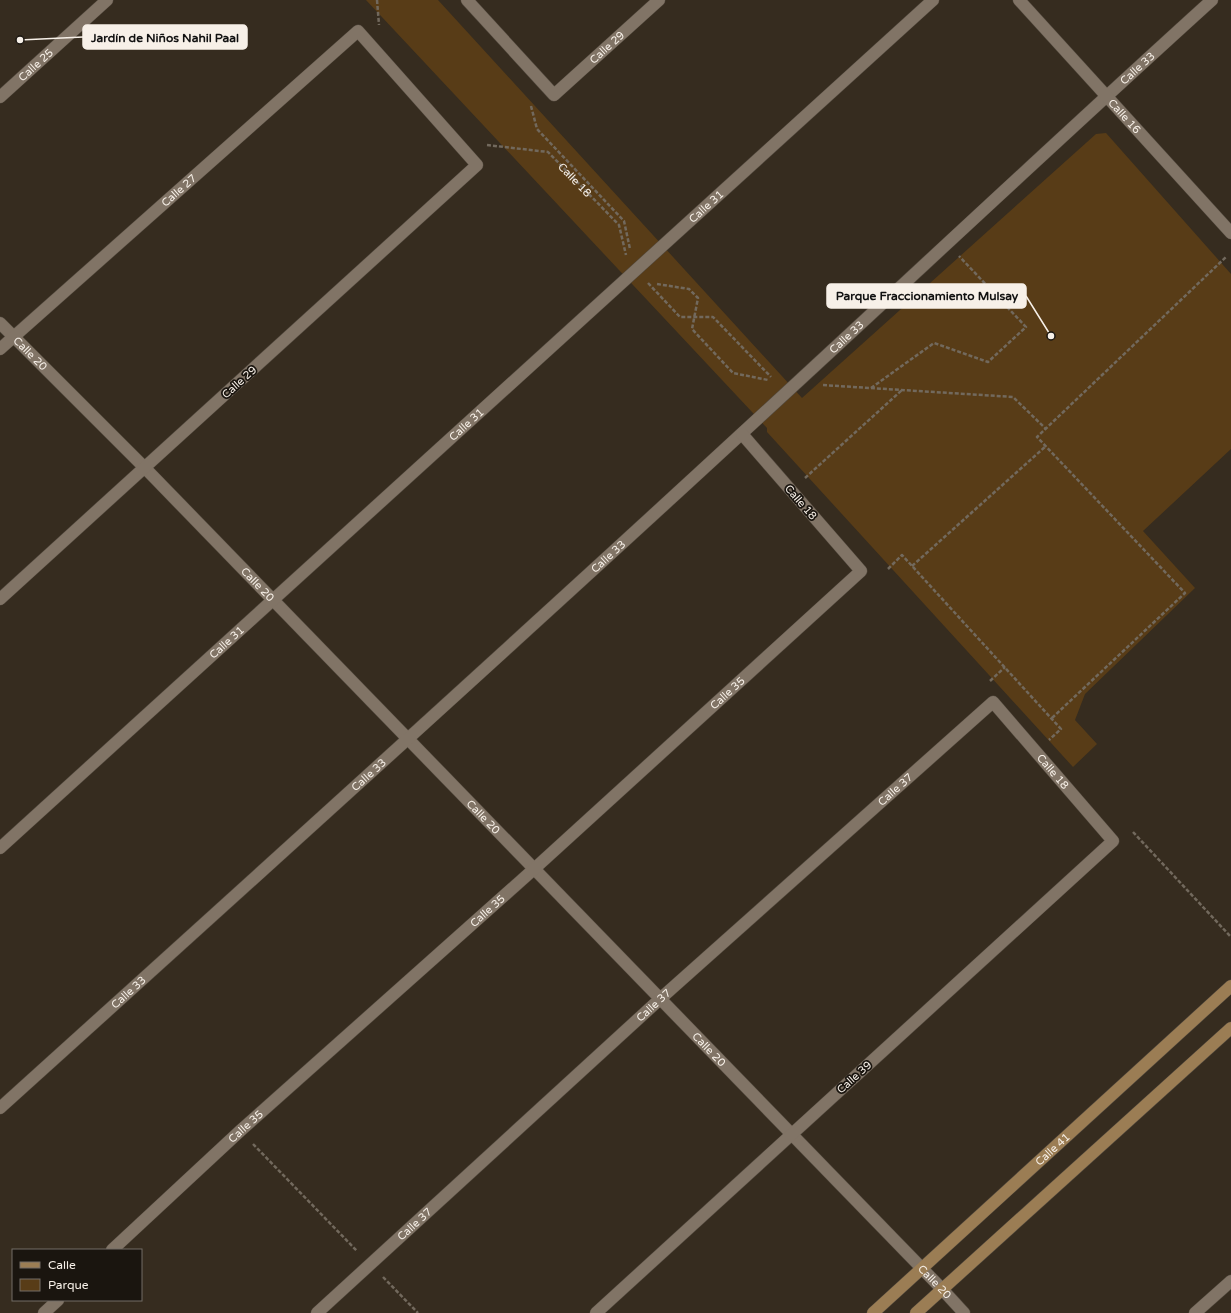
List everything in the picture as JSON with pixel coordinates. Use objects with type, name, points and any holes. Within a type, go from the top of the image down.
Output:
[{"type":"main road","name":"Calle 41","points":[[873,1313],[1231,986]]},
{"type":"main road","points":[[916,1313],[1231,1028]]},
{"type":"street","name":"Calle 25","points":[[0,97],[107,0]]},
{"type":"street","name":"Calle 29","points":[[467,0],[554,95],[658,0]]},
{"type":"street","name":"Calle 31","points":[[0,848],[933,0]]},
{"type":"street","name":"Calle 16","points":[[1019,0],[1231,233]]},
{"type":"street","name":"Calle 33","points":[[0,1108],[742,434],[1106,96],[1212,0]]},
{"type":"street","name":"Calle 29","points":[[0,599],[477,165],[358,31]]},
{"type":"street","name":"Calle 27","points":[[0,349],[358,31]]},
{"type":"street","name":"Calle 20","points":[[0,323],[144,467],[964,1313]]},
{"type":"street","name":"Calle 18","points":[[742,434],[861,571]]},
{"type":"street","name":"Calle 35","points":[[113,1249],[240,1131],[534,869],[861,571]]},
{"type":"street","name":"Calle 18","points":[[993,702],[1113,841]]},
{"type":"street","name":"Calle 37","points":[[317,1313],[660,999],[993,702]]},
{"type":"street","name":"Calle 39","points":[[596,1313],[1113,841]]},
{"type":"street","points":[[1195,1313],[1231,1281]]},
{"type":"street","points":[[44,1313],[57,1301]]},
{"type":"path","points":[[377,0],[379,27]]},
{"type":"path","name":"Calle 18","points":[[531,106],[537,129],[624,221],[630,250]]},
{"type":"path","name":"Calle 18","points":[[488,145],[548,152],[619,225],[627,261]]},
{"type":"path","points":[[871,388],[934,343],[988,362],[1026,327],[956,252]]},
{"type":"path","points":[[1052,718],[1185,593],[1037,437],[1226,257]]},
{"type":"path","points":[[647,282],[680,317],[714,317],[771,377]]},
{"type":"path","points":[[657,284],[689,288],[698,298],[692,329],[733,373],[768,380]]},
{"type":"path","points":[[818,384],[1013,397],[1046,429]]},
{"type":"path","points":[[805,478],[902,390]]},
{"type":"path","points":[[912,566],[1046,446]]},
{"type":"path","points":[[888,569],[902,555],[1052,718],[1061,729],[1047,742]]},
{"type":"path","points":[[990,681],[1004,667]]},
{"type":"path","points":[[1133,832],[1231,937]]},
{"type":"path","points":[[240,1131],[418,1313]]},
{"type":"green space","points":[[366,0],[438,0],[802,398],[1096,134],[1106,133],[1231,274],[1231,449],[1143,531],[1195,588],[1085,694],[1075,720],[1097,744],[1073,767],[767,432],[767,428]]},
{"type":"place","name":"Jardín de Niños Nahil Paal","points":[[20,40]]},
{"type":"place","name":"Parque Fraccionamiento Mulsay","points":[[1051,336]]}]
